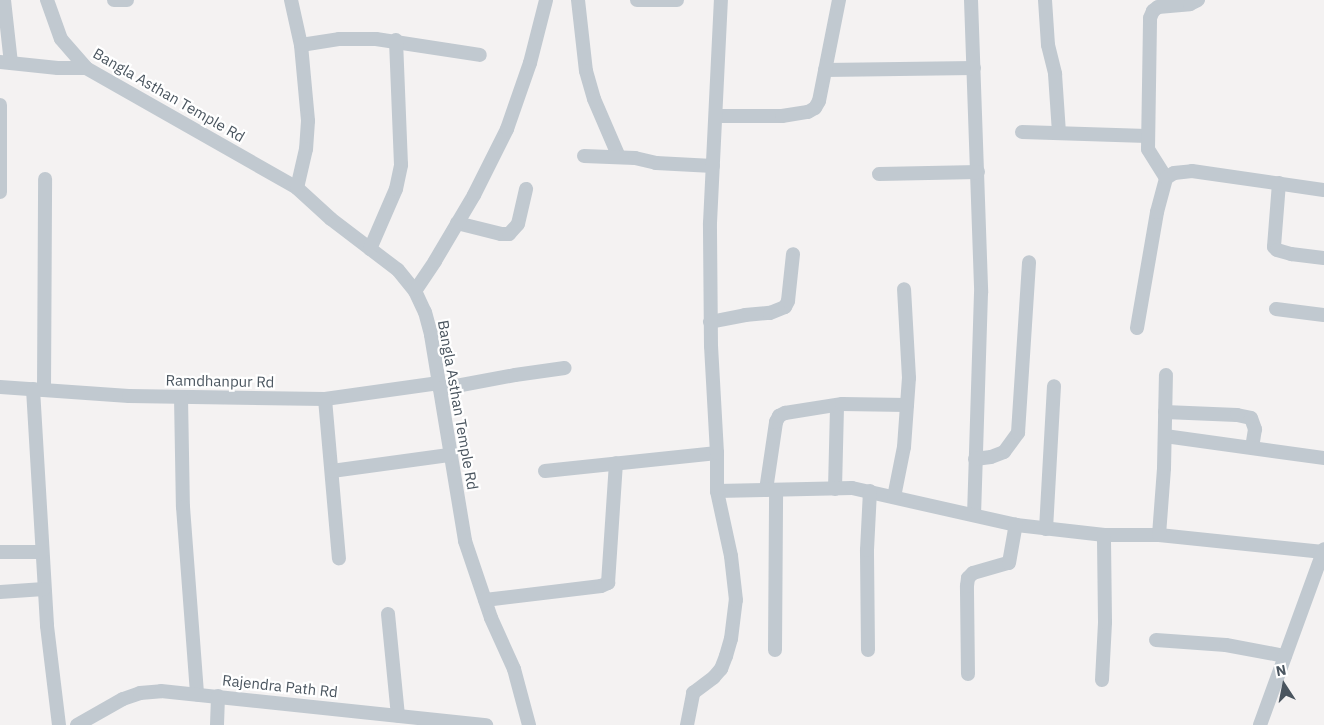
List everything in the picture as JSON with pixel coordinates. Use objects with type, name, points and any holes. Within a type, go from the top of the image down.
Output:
[{"type":"street","points":[[4,0],[6,62],[58,68],[86,68]]},
{"type":"street","name":"Bangla Asthan Temple Rd","points":[[47,0],[61,39],[86,68],[297,188],[331,219],[398,270],[415,291],[425,312],[431,335],[449,455],[465,541],[485,600],[514,669],[530,725]]},
{"type":"street","points":[[114,0],[127,0]]},
{"type":"street","points":[[291,0],[301,45],[308,121],[306,149],[297,188]]},
{"type":"street","points":[[415,291],[457,223],[507,129],[530,63],[546,0]]},
{"type":"street","points":[[578,0],[586,71],[594,99],[619,157]]},
{"type":"street","points":[[637,0],[677,0]]},
{"type":"street","points":[[687,725],[693,693],[721,669],[731,639],[736,586],[717,491],[717,453],[710,322],[710,223],[721,0]]},
{"type":"street","points":[[716,116],[782,116],[808,112],[815,108],[819,101],[839,0]]},
{"type":"street","points":[[971,0],[981,293],[974,515]]},
{"type":"street","points":[[1045,0],[1048,45],[1055,74],[1059,132]]},
{"type":"street","points":[[1166,178],[1148,148],[1150,18],[1153,11],[1158,7],[1190,4],[1198,0]]},
{"type":"street","points":[[301,45],[339,39],[396,40],[480,55]]},
{"type":"street","points":[[370,249],[396,189],[401,165],[396,40]]},
{"type":"street","points":[[825,70],[974,68]]},
{"type":"street","points":[[0,105],[0,192]]},
{"type":"street","points":[[1022,132],[1147,136]]},
{"type":"street","points":[[584,156],[635,158],[656,163],[713,166]]},
{"type":"street","points":[[1137,328],[1157,212],[1166,178],[1174,173],[1192,171],[1324,190]]},
{"type":"street","points":[[880,174],[978,172]]},
{"type":"street","points":[[45,179],[38,390],[42,552],[44,589],[59,725]]},
{"type":"street","points":[[1279,183],[1274,247],[1277,250],[1291,254],[1324,258]]},
{"type":"street","points":[[457,223],[501,234],[509,234],[518,224],[526,189]]},
{"type":"street","points":[[710,322],[745,315],[770,314],[785,307],[788,301],[793,254]]},
{"type":"street","points":[[975,459],[991,457],[1004,452],[1018,433],[1029,262]]},
{"type":"street","points":[[894,496],[904,447],[909,378],[904,289]]},
{"type":"street","points":[[1276,309],[1324,315]]},
{"type":"street","name":"Ramdhanpur Rd","points":[[0,387],[181,397],[325,399],[440,386],[565,368]]},
{"type":"street","points":[[1159,535],[1165,436],[1166,375]]},
{"type":"street","points":[[1046,529],[1054,386]]},
{"type":"street","points":[[181,397],[183,507],[197,694]]},
{"type":"street","points":[[325,399],[339,558]]},
{"type":"street","points":[[775,650],[771,490],[779,416],[793,411],[837,405],[907,405]]},
{"type":"street","points":[[835,489],[837,405]]},
{"type":"street","points":[[1166,412],[1237,415],[1251,418],[1254,429],[1252,447]]},
{"type":"street","points":[[1165,436],[1324,458]]},
{"type":"street","points":[[545,471],[717,453]]},
{"type":"street","points":[[332,471],[449,455]]},
{"type":"street","points":[[485,600],[601,586],[608,583],[616,463]]},
{"type":"street","points":[[717,491],[835,489],[870,491],[1016,525],[1046,529],[1104,535],[1159,535],[1324,551],[1260,725]]},
{"type":"street","points":[[868,650],[867,550],[870,491]]},
{"type":"street","points":[[968,674],[968,578],[981,570],[1002,567],[1009,563],[1016,525]]},
{"type":"street","points":[[1102,680],[1105,622],[1104,535]]},
{"type":"street","points":[[0,552],[42,552]]},
{"type":"street","points":[[0,592],[44,589]]},
{"type":"street","points":[[388,614],[398,716]]},
{"type":"street","points":[[1156,640],[1226,645],[1285,656]]},
{"type":"street","name":"Rajendra Path Rd","points":[[77,725],[123,699],[140,693],[161,691],[398,716],[442,723],[486,725]]},
{"type":"street","points":[[217,725],[218,696]]}]
